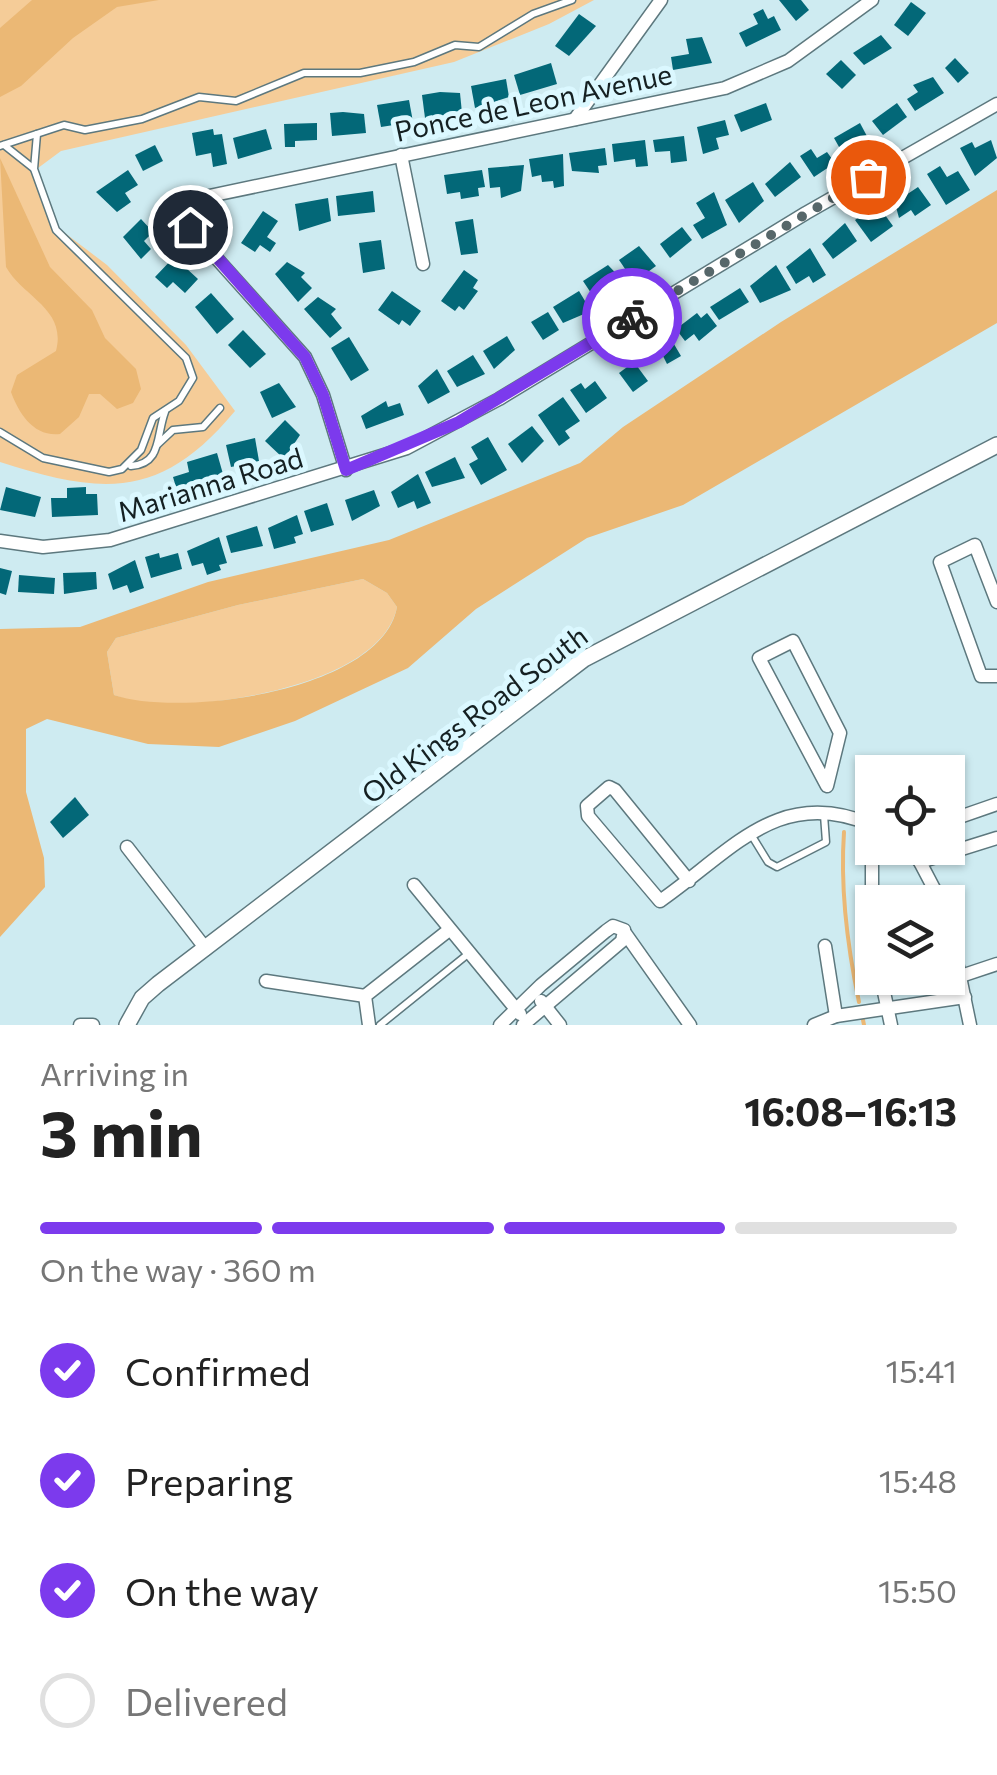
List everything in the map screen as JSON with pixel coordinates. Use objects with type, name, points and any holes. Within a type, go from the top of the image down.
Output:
[{"type":"street","points":[[575,118],[661,0]]},
{"type":"street","name":"Ponce de Leon Avenue","points":[[346,470],[323,395],[305,357],[193,232],[189,210],[202,194],[702,93],[751,78],[813,46],[872,0]]},
{"type":"street","name":"Marianna Road","points":[[0,541],[42,547],[110,540],[346,470],[459,422],[997,104]]},
{"type":"street","points":[[401,155],[424,264]]},
{"type":"street","name":"Old Kings Road South","points":[[127,1025],[142,998],[584,660],[997,445]]},
{"type":"street","points":[[997,602],[976,545],[940,562],[980,676],[997,676]]},
{"type":"street","points":[[827,786],[840,734],[793,642],[759,658],[827,786],[830,810]]},
{"type":"street","points":[[689,881],[615,790],[609,787],[587,806],[588,816],[660,901],[689,881],[751,833],[777,818],[830,810],[855,819]]},
{"type":"street","points":[[965,816],[997,804]]},
{"type":"street","points":[[965,848],[997,838]]},
{"type":"street","points":[[128,846],[206,949]]},
{"type":"street","points":[[414,885],[525,1023],[622,941],[625,933]]},
{"type":"street","points":[[500,1025],[534,991],[613,926],[625,933],[690,1025]]},
{"type":"street","points":[[266,982],[366,996],[449,930]]},
{"type":"street","points":[[825,946],[836,1016]]},
{"type":"street","points":[[965,975],[997,964]]},
{"type":"street","points":[[534,991],[560,1025]]},
{"type":"street","points":[[885,995],[892,1025]]},
{"type":"street","points":[[366,996],[370,1025]]},
{"type":"street","points":[[814,1025],[836,1016],[965,996],[970,1025]]},
{"type":"street","points":[[80,1025],[93,1025]]},
{"type":"lane","points":[[2,145],[64,125],[85,130],[142,119],[199,97],[236,100],[304,73],[360,73],[414,62],[444,48],[478,47],[533,14],[572,0]]},
{"type":"lane","points":[[37,134],[34,169],[56,230],[106,275],[193,367],[190,388],[166,411],[152,418],[141,450],[129,466]]},
{"type":"lane","points":[[2,145],[34,169]]},
{"type":"lane","points":[[158,444],[173,430],[203,427],[220,408]]},
{"type":"lane","points":[[0,432],[43,458],[109,472],[144,465],[154,456],[166,411]]},
{"type":"lane","points":[[751,833],[768,862],[778,866],[826,842],[830,810]]},
{"type":"lane","points":[[380,1025],[468,954]]},
{"type":"shaded area","points":[[0,0],[594,0],[549,24],[454,62],[61,151],[34,171],[53,224],[107,265],[186,345],[235,411],[182,461],[155,475],[100,484],[0,462]]},
{"type":"shaded area","points":[[32,0],[159,0],[117,7],[73,38],[21,86],[0,97],[0,28]]},
{"type":"shaded area","points":[[0,158],[50,267],[92,310],[105,338],[136,369],[141,389],[133,403],[117,409],[100,394],[89,394],[79,417],[60,434],[35,428],[18,408],[11,392],[17,375],[56,351],[58,337],[42,304],[6,267]]},
{"type":"shaded area","points":[[997,190],[997,323],[683,505],[587,538],[476,609],[408,668],[295,721],[219,747],[148,744],[47,719],[26,729],[26,792],[44,858],[45,887],[0,937],[0,629],[80,627],[208,582],[389,540],[580,463],[623,427],[781,322]],"holes":[[[363,579],[387,593],[397,607],[383,636],[356,659],[319,678],[275,691],[184,703],[114,695],[107,652],[116,638],[238,605]]]},
{"type":"shaded area","points":[[363,579],[387,593],[397,607],[385,633],[361,655],[330,672],[254,695],[180,705],[146,705],[114,695],[107,652],[116,638],[238,605]]},
{"type":"building","points":[[779,0],[801,0],[809,10],[796,21]]},
{"type":"building","points":[[911,2],[926,13],[908,36],[894,25]]},
{"type":"building","points":[[763,9],[768,19],[774,16],[781,30],[746,47],[739,33],[758,24],[753,14]]},
{"type":"building","points":[[579,14],[596,26],[569,56],[555,46]]},
{"type":"building","points":[[881,35],[892,48],[864,65],[853,53]]},
{"type":"building","points":[[702,37],[712,63],[673,70],[671,57],[689,54],[686,39]]},
{"type":"building","points":[[955,58],[969,73],[958,83],[945,68]]},
{"type":"building","points":[[841,60],[856,75],[842,89],[826,74]]},
{"type":"building","points":[[551,63],[557,84],[520,95],[514,75]]},
{"type":"building","points":[[933,77],[944,93],[915,111],[907,99],[918,92],[913,85]]},
{"type":"building","points":[[506,79],[509,97],[475,108],[471,86]]},
{"type":"building","points":[[460,93],[462,113],[425,118],[422,95]]},
{"type":"building","points":[[409,100],[413,122],[381,127],[377,105]]},
{"type":"building","points":[[766,103],[772,120],[741,132],[734,115]]},
{"type":"building","points":[[897,103],[907,117],[883,135],[872,121]]},
{"type":"building","points":[[330,113],[364,114],[366,133],[332,136]]},
{"type":"building","points":[[725,120],[729,135],[716,138],[719,149],[703,154],[697,127]]},
{"type":"building","points":[[317,123],[317,140],[295,141],[295,147],[285,147],[284,124]]},
{"type":"building","points":[[860,123],[869,140],[843,154],[834,138]]},
{"type":"building","points":[[213,129],[214,135],[222,134],[227,164],[213,167],[211,153],[196,156],[192,133]]},
{"type":"building","points":[[266,129],[272,149],[238,159],[233,138]]},
{"type":"building","points":[[684,136],[687,161],[671,163],[670,151],[655,152],[653,140]]},
{"type":"building","points":[[645,140],[648,166],[636,167],[635,159],[614,162],[612,144]]},
{"type":"building","points":[[991,140],[997,158],[975,176],[960,148],[972,142],[975,148]]},
{"type":"building","points":[[155,145],[163,161],[143,171],[135,155]]},
{"type":"building","points":[[605,148],[607,165],[598,166],[599,173],[572,171],[569,153]]},
{"type":"building","points":[[811,149],[817,158],[827,152],[835,163],[814,177],[800,156]]},
{"type":"building","points":[[563,154],[564,186],[554,188],[553,181],[542,182],[541,175],[532,177],[529,159]]},
{"type":"building","points":[[790,162],[801,177],[775,197],[765,184]]},
{"type":"building","points":[[524,165],[521,191],[501,198],[500,187],[490,188],[488,168]]},
{"type":"building","points":[[940,166],[947,177],[958,171],[970,190],[946,205],[927,174]]},
{"type":"building","points":[[128,170],[138,185],[125,193],[131,202],[117,212],[96,192]]},
{"type":"building","points":[[482,170],[485,187],[478,188],[479,196],[461,199],[460,192],[447,194],[444,175]]},
{"type":"building","points":[[753,182],[764,201],[739,223],[725,200]]},
{"type":"building","points":[[918,187],[931,205],[915,216],[911,210],[899,218],[893,196],[902,189],[906,195]]},
{"type":"building","points":[[373,191],[375,212],[338,216],[336,196]]},
{"type":"building","points":[[714,192],[727,225],[702,239],[693,225],[705,218],[696,203]]},
{"type":"building","points":[[328,198],[331,221],[299,231],[295,204]]},
{"type":"building","points":[[877,204],[893,226],[871,242],[855,220]]},
{"type":"building","points":[[263,211],[278,221],[267,237],[276,243],[270,252],[260,245],[255,252],[241,243]]},
{"type":"building","points":[[141,219],[153,232],[144,241],[151,249],[141,259],[123,237]]},
{"type":"building","points":[[473,219],[478,253],[461,255],[455,222]]},
{"type":"building","points":[[845,223],[857,241],[833,259],[822,244]]},
{"type":"building","points":[[682,227],[692,240],[670,258],[660,244]]},
{"type":"building","points":[[381,240],[385,269],[363,273],[359,243]]},
{"type":"building","points":[[639,246],[656,266],[634,282],[619,260]]},
{"type":"building","points":[[810,248],[826,275],[813,283],[809,276],[796,284],[786,267]]},
{"type":"building","points":[[174,257],[198,279],[185,293],[173,282],[167,288],[155,277]]},
{"type":"building","points":[[287,262],[305,273],[301,277],[312,288],[298,302],[275,274]]},
{"type":"building","points":[[608,265],[629,287],[614,297],[609,290],[595,299],[583,281]]},
{"type":"building","points":[[776,265],[791,290],[760,303],[750,286]]},
{"type":"building","points":[[464,270],[478,280],[473,288],[478,291],[464,310],[459,306],[455,311],[441,301]]},
{"type":"building","points":[[740,288],[749,302],[719,320],[710,307]]},
{"type":"building","points":[[392,291],[421,311],[410,326],[402,320],[399,325],[378,310]]},
{"type":"building","points":[[579,291],[591,311],[563,323],[553,307]]},
{"type":"building","points":[[211,293],[234,319],[217,334],[195,307]]},
{"type":"building","points":[[318,297],[336,309],[331,314],[342,328],[330,338],[304,309]]},
{"type":"building","points":[[548,312],[559,330],[543,340],[531,322]]},
{"type":"building","points":[[697,313],[701,318],[707,313],[717,326],[699,341],[694,334],[685,341],[676,329]]},
{"type":"building","points":[[243,330],[266,354],[250,368],[228,345]]},
{"type":"building","points":[[668,334],[681,356],[667,364],[663,356],[650,364],[639,347]]},
{"type":"building","points":[[507,336],[515,350],[494,369],[483,351]]},
{"type":"building","points":[[349,337],[369,370],[351,381],[331,348]]},
{"type":"building","points":[[473,355],[485,374],[457,387],[447,371]]},
{"type":"building","points":[[634,362],[648,381],[633,392],[619,373]]},
{"type":"building","points":[[437,369],[450,392],[428,404],[418,386]]},
{"type":"building","points":[[595,381],[607,398],[586,413],[570,390],[581,383],[585,389]]},
{"type":"building","points":[[279,383],[296,407],[272,418],[260,392]]},
{"type":"building","points":[[563,397],[580,421],[565,431],[570,438],[559,446],[538,415]]},
{"type":"building","points":[[386,401],[388,407],[400,403],[404,415],[366,429],[361,416]]},
{"type":"building","points":[[285,420],[300,435],[284,459],[265,441]]},
{"type":"building","points":[[532,426],[544,441],[522,463],[508,444]]},
{"type":"building","points":[[488,437],[507,470],[481,485],[469,464],[478,459],[471,447]]},
{"type":"building","points":[[255,438],[259,461],[231,467],[226,445]]},
{"type":"building","points":[[217,453],[223,474],[197,481],[199,487],[178,494],[173,477],[189,472],[187,462]]},
{"type":"building","points":[[455,457],[465,478],[432,487],[425,472]]},
{"type":"building","points":[[418,474],[431,503],[417,509],[414,501],[398,508],[391,492]]},
{"type":"building","points":[[6,487],[41,497],[35,517],[0,510]]},
{"type":"building","points":[[86,487],[86,494],[97,494],[98,515],[52,517],[51,498],[67,498],[67,488]]},
{"type":"building","points":[[374,490],[380,506],[352,521],[345,500]]},
{"type":"building","points":[[327,503],[334,525],[311,532],[304,511]]},
{"type":"building","points":[[297,515],[303,534],[294,537],[296,543],[274,549],[268,528]]},
{"type":"building","points":[[257,526],[263,546],[231,553],[226,536]]},
{"type":"building","points":[[219,537],[227,563],[207,575],[203,563],[192,566],[187,551]]},
{"type":"building","points":[[159,553],[160,558],[178,553],[182,569],[151,578],[145,557]]},
{"type":"building","points":[[135,560],[144,588],[130,593],[127,585],[113,590],[108,574]]},
{"type":"building","points":[[0,568],[12,571],[6,595],[0,593]]},
{"type":"building","points":[[96,572],[97,589],[64,594],[63,573]]},
{"type":"building","points":[[19,575],[55,578],[54,594],[18,592]]},
{"type":"building","points":[[75,797],[89,815],[63,838],[50,822]]},
{"type":"waterway","points":[[844,832],[846,917],[859,1002]]},
{"type":"waterway","points":[[863,1020],[864,1025]]},
{"type":"way so far","points":[[632,318],[868,177]]},
{"type":"route","points":[[190,227],[305,357],[323,395],[346,470],[408,448],[459,422],[632,318]]}]
